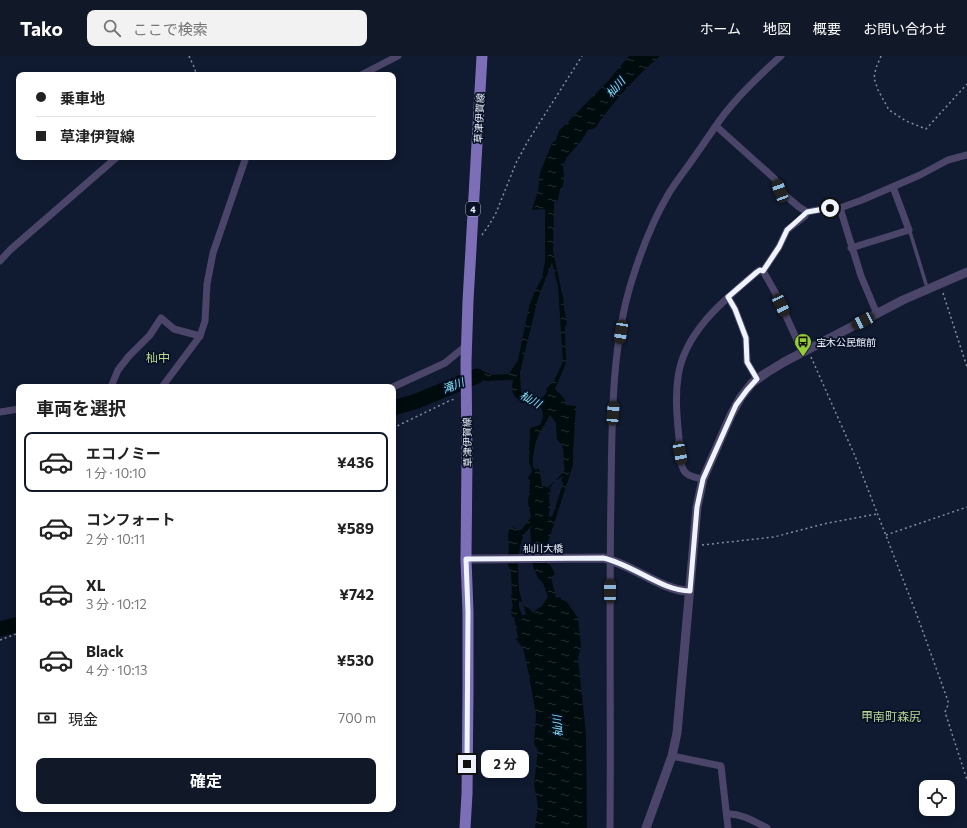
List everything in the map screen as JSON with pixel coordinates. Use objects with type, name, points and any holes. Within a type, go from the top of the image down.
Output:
[{"type":"main road","name":"草津伊賀線","points":[[465,828],[467,794],[468,691],[466,362],[482,56]]},
{"type":"street","points":[[367,72],[398,56]]},
{"type":"street","points":[[610,828],[606,559],[613,413],[619,343],[626,303],[644,247],[669,193],[727,111],[781,56]]},
{"type":"street","points":[[716,126],[775,179],[780,191],[799,208],[807,212]]},
{"type":"street","points":[[763,271],[779,247],[787,230],[807,212],[840,208],[893,187],[948,160],[967,155]]},
{"type":"street","points":[[0,261],[10,250],[114,160]]},
{"type":"street","points":[[164,384],[200,336],[205,321],[207,284],[213,253],[245,160]]},
{"type":"street","points":[[851,248],[908,230],[893,187]]},
{"type":"street","points":[[840,208],[860,276],[877,314]]},
{"type":"street","points":[[703,479],[687,474],[683,469],[680,453],[677,412],[678,377],[686,352],[707,318],[728,297],[757,272],[760,270],[763,271]]},
{"type":"street","points":[[763,271],[806,351]]},
{"type":"street","points":[[646,828],[672,756],[677,734],[697,507],[703,479],[736,405],[757,379],[775,367],[877,314],[967,272]]},
{"type":"street","points":[[728,297],[735,309],[746,338],[747,362],[757,379]]},
{"type":"street","points":[[112,384],[118,370],[150,334],[161,318],[174,329],[200,336]]},
{"type":"street","points":[[396,386],[444,363],[467,346]]},
{"type":"street","points":[[0,412],[16,409]]},
{"type":"street","name":"杣川大橋","points":[[466,559],[606,559]]},
{"type":"street","points":[[606,559],[679,591],[690,591]]},
{"type":"street","points":[[672,756],[722,766],[728,828]]},
{"type":"street","points":[[727,814],[748,819],[767,828]]},
{"type":"lane","points":[[908,230],[911,235],[926,284]]},
{"type":"path","points":[[188,56],[196,72]]},
{"type":"path","points":[[481,235],[496,213],[516,163],[582,56]]},
{"type":"path","points":[[881,56],[874,78],[878,90],[889,110],[906,121],[926,129],[967,84]]},
{"type":"path","points":[[940,284],[967,367]]},
{"type":"path","points":[[806,351],[855,456],[918,618],[948,701],[945,712],[967,780]]},
{"type":"path","points":[[396,427],[466,394]]},
{"type":"path","points":[[886,535],[967,507]]},
{"type":"path","points":[[693,546],[774,536],[877,514]]},
{"type":"path","points":[[0,640],[16,634]]},
{"type":"water","name":"杣川","points":[[629,56],[660,56],[625,90],[595,128],[588,130],[581,141],[567,157],[563,165],[563,186],[560,189],[558,200],[554,202],[553,251],[567,323],[565,327],[566,363],[555,389],[564,398],[566,405],[576,406],[573,465],[546,548],[546,556],[555,574],[551,577],[556,598],[560,597],[566,601],[578,618],[581,647],[578,658],[586,734],[587,828],[535,828],[538,806],[534,784],[538,750],[534,744],[536,715],[523,648],[515,638],[518,638],[514,617],[512,617],[511,611],[513,606],[511,597],[511,571],[508,565],[508,536],[511,527],[518,531],[522,529],[531,517],[528,503],[530,483],[528,478],[532,471],[529,462],[530,428],[540,425],[543,417],[542,409],[532,403],[522,403],[516,397],[512,391],[513,380],[486,381],[480,378],[457,387],[461,380],[483,371],[491,375],[509,374],[518,360],[529,307],[542,278],[545,261],[545,209],[532,210],[538,191],[540,173],[552,143],[556,140],[559,131],[608,81]],"holes":[[[552,262],[558,286],[563,362],[554,381],[546,389],[547,391],[545,395],[541,398],[524,395],[521,392],[520,372],[538,298]],[[550,415],[556,423],[557,440],[563,450],[565,469],[547,488],[545,486],[542,487],[540,472],[538,468],[536,470],[533,467],[534,450],[540,432]],[[563,476],[561,480],[563,483],[553,514],[549,517],[550,488],[554,482]],[[534,523],[530,529],[533,567],[538,578],[543,583],[548,597],[541,607],[533,613],[527,606],[524,606],[526,615],[522,615],[519,607],[519,601],[522,601],[519,590],[518,567],[520,546],[524,534]]]},
{"type":"waterway","name":"滝川","points":[[396,407],[417,401],[477,376]]},
{"type":"waterway","name":"滝川","points":[[0,629],[16,625]]},
{"type":"place","name":"宝木公民館前","points":[[803,357]]},
{"type":"district","name":"杣中","points":[[158,357]]},
{"type":"district","name":"甲南町森尻","points":[[891,716]]},
{"type":"route","points":[[467,764],[468,612],[466,559],[541,560],[603,558],[622,564],[679,591],[690,591],[697,507],[703,479],[731,414],[741,397],[757,379],[747,362],[746,338],[735,309],[728,297],[757,272],[760,270],[763,271],[779,247],[787,230],[807,212],[830,208]]}]
